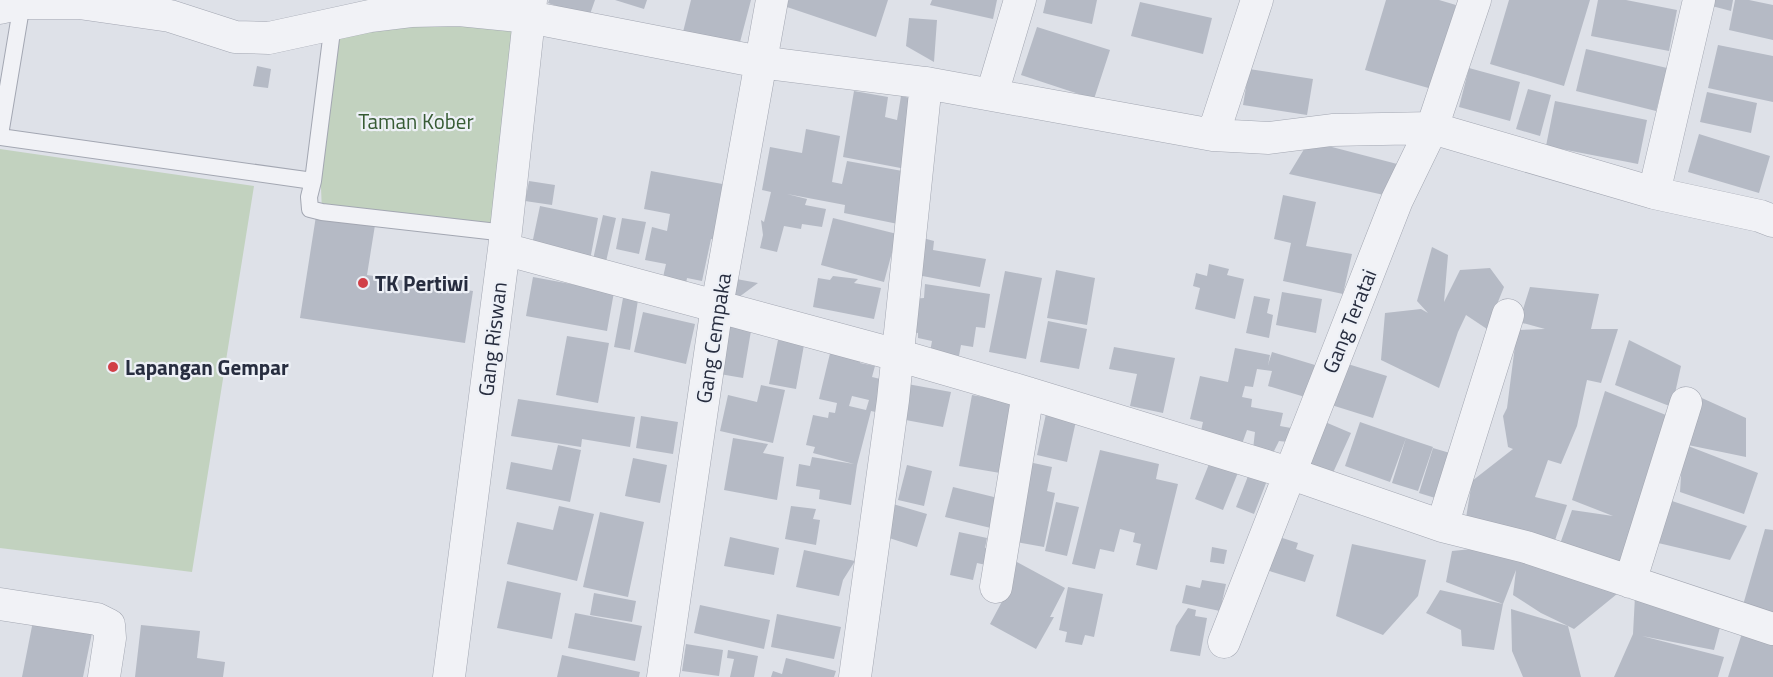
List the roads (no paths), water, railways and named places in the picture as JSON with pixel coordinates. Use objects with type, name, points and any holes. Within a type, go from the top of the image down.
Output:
[{"type":"street","name":"Gang Cempaka","points":[[663,677],[717,306],[772,0]]},
{"type":"street","points":[[992,94],[1020,0]]},
{"type":"street","points":[[1213,135],[1257,0]]},
{"type":"street","name":"Gang Teratai","points":[[1224,642],[1397,200],[1431,128],[1474,0]]},
{"type":"street","points":[[1654,193],[1699,0]]},
{"type":"street","points":[[15,3],[79,3],[125,9],[170,16],[235,37],[269,38],[335,11],[370,16],[411,11],[530,8],[760,62],[926,83],[1213,135],[1269,138],[1332,130],[1431,128],[1654,193],[1760,216],[1773,221]]},
{"type":"street","name":"Gang Riswan","points":[[449,677],[505,241],[530,8]]},
{"type":"street","points":[[855,677],[897,355],[926,83]]},
{"type":"street","points":[[505,241],[717,306],[1028,393],[1289,473],[1442,526],[1526,547],[1773,629]]},
{"type":"street","points":[[1442,526],[1508,315]]},
{"type":"street","points":[[996,587],[1028,393]]},
{"type":"street","points":[[1630,582],[1686,403]]},
{"type":"street","points":[[0,604],[96,619],[109,625],[110,638],[104,677]]},
{"type":"lane","points":[[15,3],[0,136],[314,181]]},
{"type":"lane","points":[[335,11],[314,181],[309,197],[310,208],[322,212],[505,241]]},
{"type":"place","name":"TK Pertiwi","points":[[363,283]]},
{"type":"place","name":"Lapangan Gempar","points":[[113,367]]},
{"type":"park label","name":"Taman Kober","points":[[416,121]]}]
